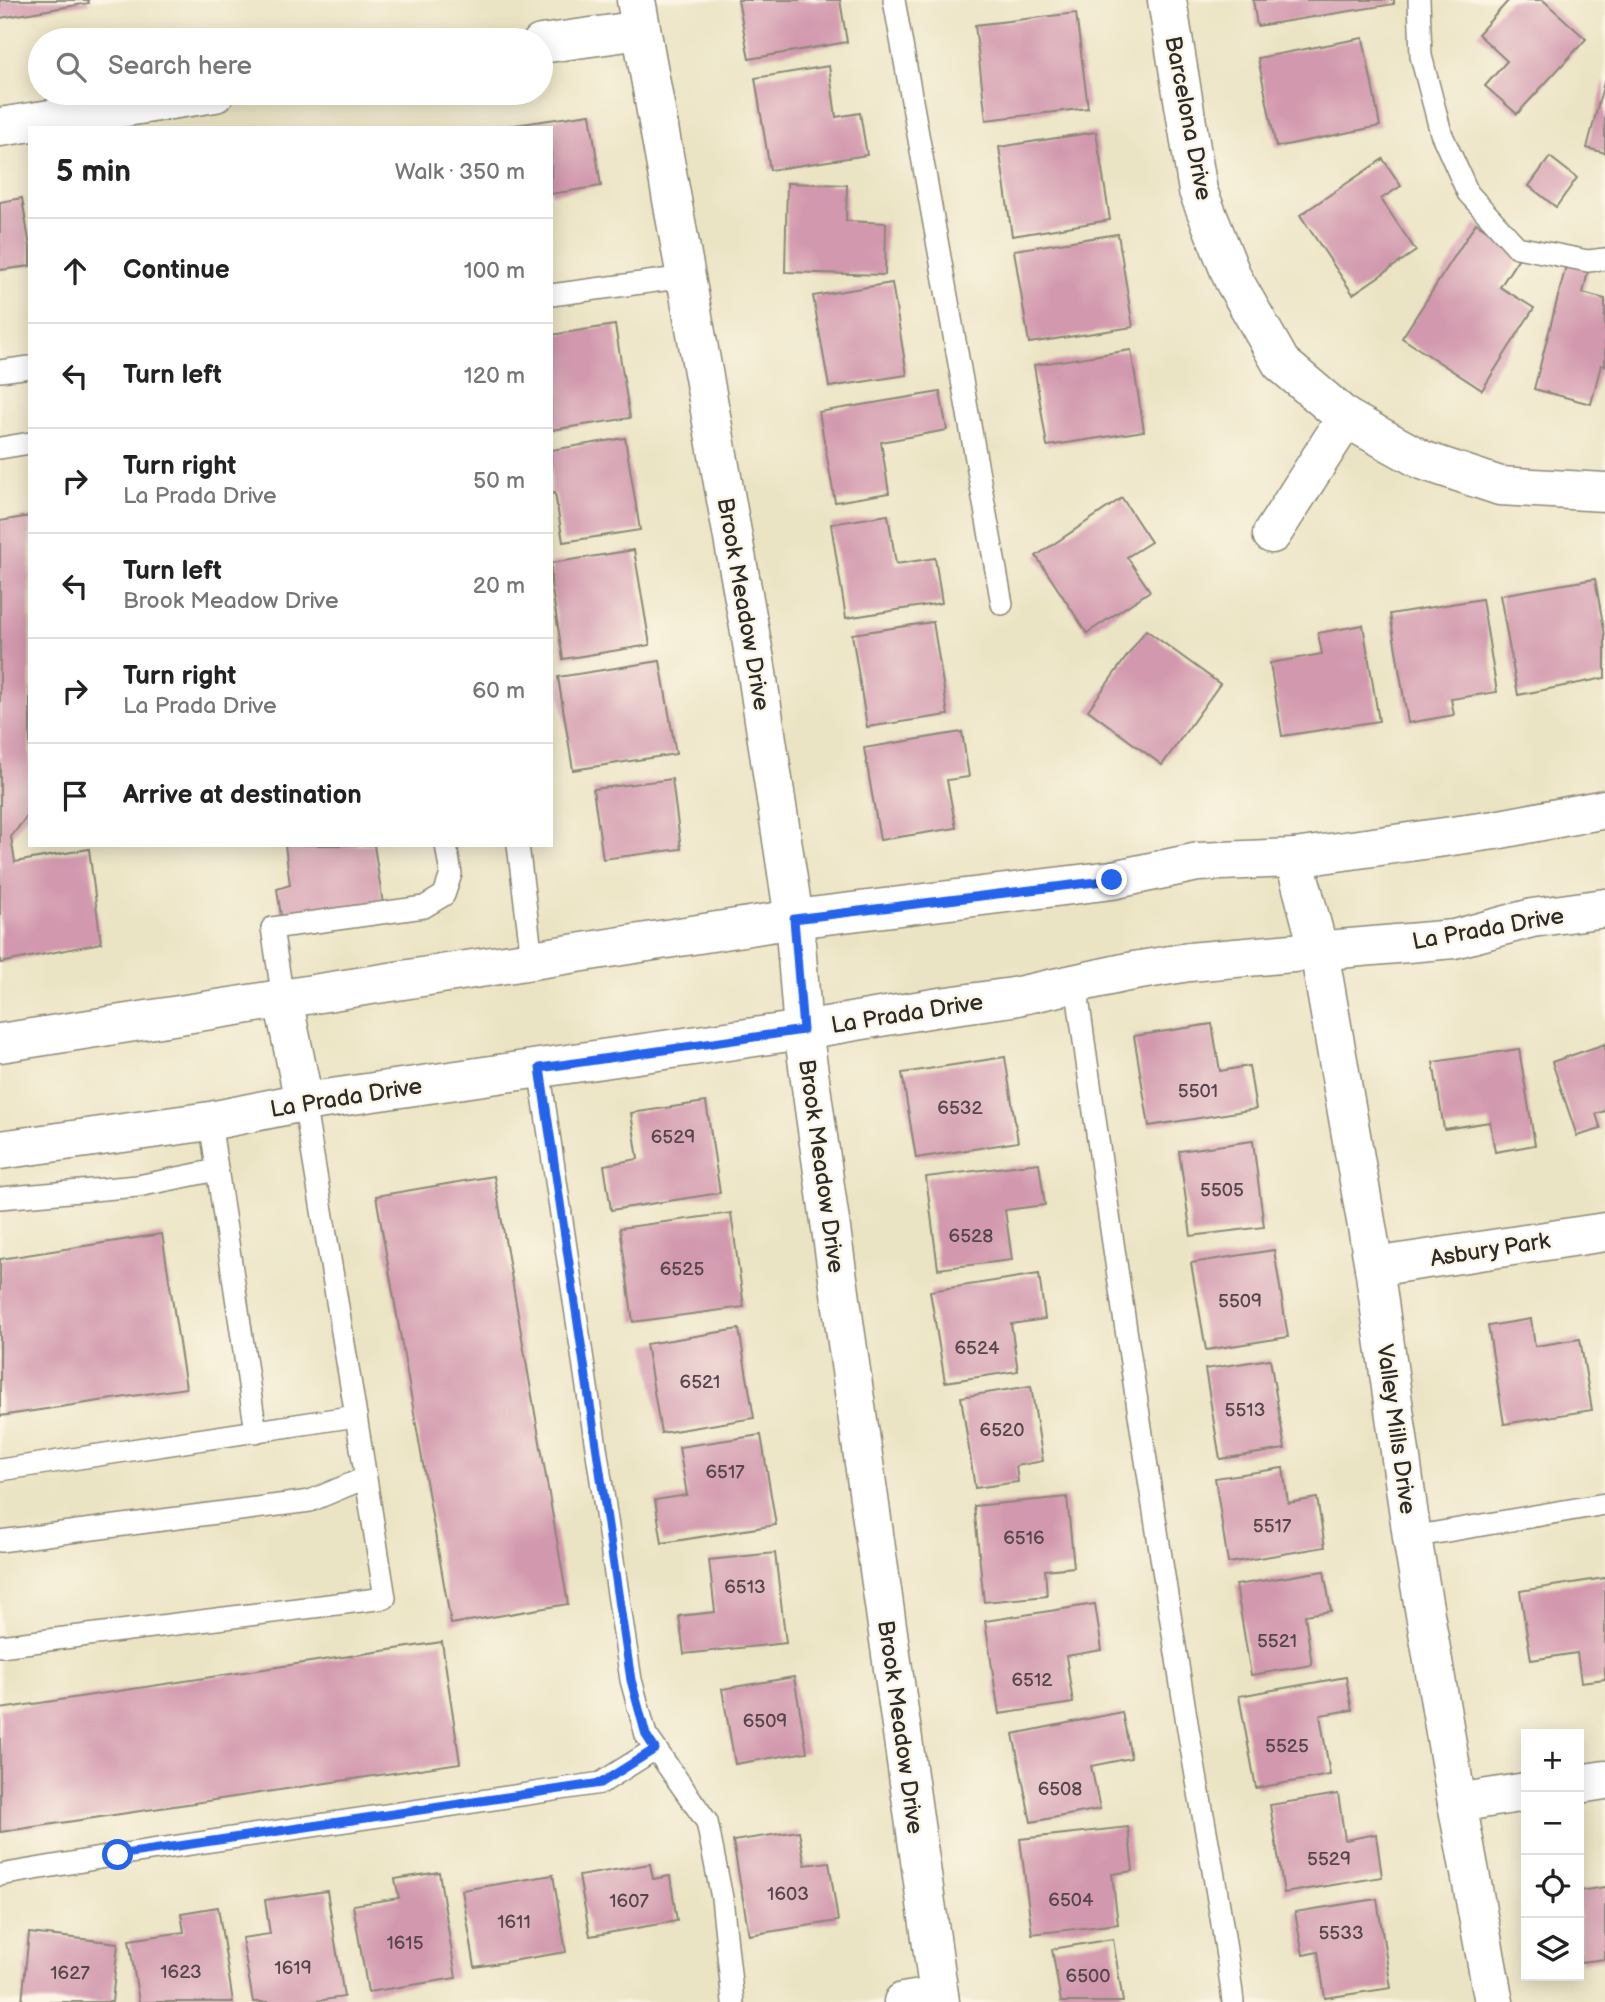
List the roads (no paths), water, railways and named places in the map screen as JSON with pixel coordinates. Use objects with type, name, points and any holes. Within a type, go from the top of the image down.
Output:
[{"type":"street","name":"Barcelona Drive","points":[[1167,0],[1198,191],[1233,279],[1281,363],[1346,418],[1422,460],[1500,486],[1605,492]]},
{"type":"street","points":[[553,40],[638,15]]},
{"type":"street","name":"Brook Meadow Drive","points":[[638,15],[755,660],[794,919],[803,1030],[927,2000]]},
{"type":"street","points":[[0,127],[139,105]]},
{"type":"street","points":[[1272,534],[1346,418]]},
{"type":"street","points":[[0,1043],[794,919],[1112,880],[1198,862],[1294,858],[1495,830],[1605,809]]},
{"type":"street","name":"Valley Mills Drive","points":[[1294,858],[1319,951],[1374,1267],[1412,1537],[1494,2002]]},
{"type":"street","name":"La Prada Drive","points":[[0,1150],[210,1121],[304,1102],[1013,997],[1189,962],[1454,939],[1532,918],[1605,908]]},
{"type":"street","points":[[283,999],[304,1102]]},
{"type":"street","name":"Asbury Park","points":[[1374,1267],[1605,1232]]},
{"type":"street","points":[[1584,1783],[1605,1780]]},
{"type":"street","points":[[1457,1804],[1521,1793]]},
{"type":"lane","points":[[894,0],[1002,604]]},
{"type":"lane","points":[[1419,0],[1421,56],[1441,133],[1468,193],[1517,247],[1588,261],[1605,259]]},
{"type":"lane","points":[[553,295],[686,277]]},
{"type":"lane","points":[[0,372],[28,367]]},
{"type":"lane","points":[[0,448],[28,443]]},
{"type":"lane","points":[[283,999],[272,928],[424,907],[444,895],[451,874],[446,847]]},
{"type":"lane","points":[[518,847],[532,959]]},
{"type":"lane","points":[[1076,983],[1171,1624],[1194,1771],[1226,1938],[1233,2002]]},
{"type":"lane","points":[[540,1068],[631,1680],[646,1735],[707,1822],[722,1898],[733,2002]]},
{"type":"lane","points":[[0,1646],[385,1598],[304,1102]]},
{"type":"lane","points":[[210,1121],[256,1432]]},
{"type":"lane","points":[[0,1198],[138,1186],[217,1170]]},
{"type":"lane","points":[[0,1470],[356,1416]]},
{"type":"lane","points":[[0,1541],[310,1501],[365,1478]]},
{"type":"lane","points":[[1412,1537],[1605,1504]]},
{"type":"lane","points":[[0,1875],[601,1783],[655,1749]]}]
